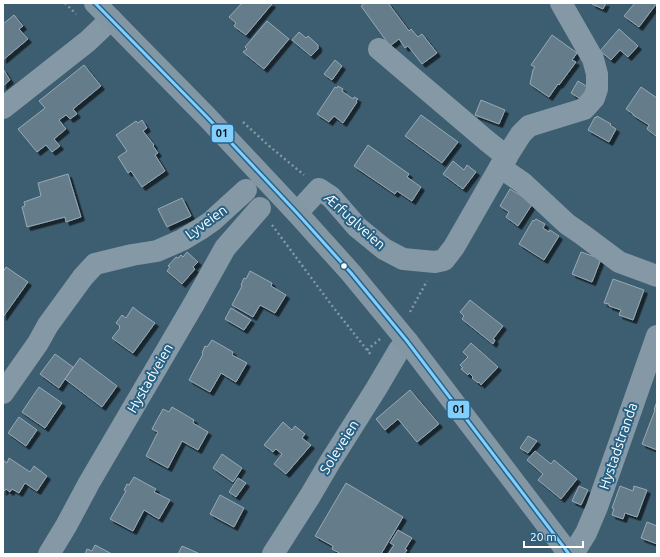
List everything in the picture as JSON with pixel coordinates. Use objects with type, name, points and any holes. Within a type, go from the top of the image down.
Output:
[{"type":"main road","points":[[95,3],[207,117],[351,273],[401,334],[569,554]]},
{"type":"street","points":[[435,262],[444,260],[454,247],[503,162],[521,134],[529,126],[584,110],[594,98],[597,89],[597,74],[593,59],[561,3]]},
{"type":"street","points":[[3,108],[88,41],[111,19]]},
{"type":"street","points":[[380,49],[503,162],[567,224],[619,262],[657,276]]},
{"type":"street","name":"Ærfuglveien","points":[[297,213],[319,189],[331,197],[357,227],[384,249],[403,259],[435,262]]},
{"type":"street","name":"Lyveien","points":[[3,393],[38,344],[48,325],[83,277],[95,264],[132,255],[157,251],[182,240],[202,228],[246,190]]},
{"type":"street","name":"Hystadveien","points":[[49,554],[225,248],[260,208]]},
{"type":"street","name":"Soleveien","points":[[273,554],[399,350],[401,334]]},
{"type":"street","name":"Hystadstranda","points":[[573,554],[586,533],[597,507],[657,336]]},
{"type":"path","points":[[241,120],[319,189]]},
{"type":"path","points":[[260,208],[333,307],[367,350],[387,369]]},
{"type":"path","points":[[401,334],[409,314],[429,279],[435,262]]},
{"type":"building","points":[[242,3],[272,4],[246,35],[234,26],[236,23],[229,17]]},
{"type":"building","points":[[365,3],[388,3],[409,31],[411,29],[418,37],[422,34],[437,53],[422,64],[408,46],[405,48],[399,39],[390,46],[361,6]]},
{"type":"building","points":[[606,3],[603,9],[592,4]]},
{"type":"building","points":[[635,3],[657,3],[639,27],[624,16]]},
{"type":"building","points":[[14,15],[23,26],[19,29],[28,39],[3,60],[3,24]]},
{"type":"building","points":[[267,21],[289,39],[264,69],[243,52],[247,49],[245,47]]},
{"type":"building","points":[[619,29],[638,46],[628,57],[620,50],[611,60],[600,51]]},
{"type":"building","points":[[299,32],[306,38],[308,36],[318,45],[318,49],[311,56],[292,40]]},
{"type":"building","points":[[552,35],[577,53],[572,60],[576,62],[549,97],[530,84],[535,67],[531,65]]},
{"type":"building","points":[[335,60],[342,66],[332,80],[324,74]]},
{"type":"building","points":[[84,65],[101,86],[73,109],[77,114],[70,119],[66,115],[59,120],[66,129],[54,139],[60,146],[52,152],[46,145],[37,152],[18,129],[45,108],[39,101]]},
{"type":"building","points":[[3,69],[10,80],[3,86]]},
{"type":"building","points":[[578,81],[591,89],[584,101],[571,93]]},
{"type":"building","points":[[338,86],[353,99],[354,97],[358,99],[343,123],[334,116],[329,122],[317,114],[335,87],[337,88]]},
{"type":"building","points":[[641,87],[657,98],[657,137],[647,129],[649,125],[626,109]]},
{"type":"building","points":[[481,100],[505,110],[499,124],[475,115]]},
{"type":"building","points":[[421,115],[458,142],[442,163],[405,136]]},
{"type":"building","points":[[597,116],[611,124],[610,125],[616,129],[609,142],[588,130]]},
{"type":"building","points":[[142,120],[147,128],[143,131],[154,145],[153,146],[158,153],[155,155],[165,171],[142,187],[131,171],[128,173],[118,157],[127,151],[116,135],[136,121],[138,123]]},
{"type":"building","points":[[368,145],[409,174],[407,177],[421,187],[412,201],[397,191],[395,194],[354,166]]},
{"type":"building","points":[[453,161],[464,170],[467,165],[476,172],[463,189],[443,174]]},
{"type":"building","points":[[68,174],[81,217],[66,222],[65,217],[27,227],[22,207],[25,206],[24,202],[41,196],[38,183]]},
{"type":"building","points":[[510,189],[533,203],[518,226],[506,217],[509,212],[500,206]]},
{"type":"building","points":[[182,198],[191,216],[167,227],[158,209]]},
{"type":"building","points":[[536,219],[545,224],[543,228],[549,232],[550,230],[559,236],[544,260],[519,244],[533,220],[534,221]]},
{"type":"building","points":[[187,252],[198,262],[193,267],[195,269],[182,284],[167,271],[170,267],[168,266],[176,257],[178,258],[181,255],[183,257]]},
{"type":"building","points":[[581,252],[601,259],[592,282],[572,274]]},
{"type":"building","points":[[6,267],[28,282],[3,317],[3,272]]},
{"type":"building","points":[[250,271],[272,283],[271,286],[286,295],[275,313],[260,305],[253,317],[232,305],[242,286],[241,285],[244,278],[246,279]]},
{"type":"building","points":[[613,279],[644,290],[633,320],[619,315],[621,310],[604,303]]},
{"type":"building","points":[[470,300],[503,326],[493,339],[495,340],[493,344],[462,319],[464,316],[460,312]]},
{"type":"building","points":[[133,307],[155,323],[133,353],[112,338],[120,328],[120,326],[116,323],[122,315],[126,318]]},
{"type":"building","points":[[231,308],[251,320],[244,330],[225,319]]},
{"type":"building","points":[[212,340],[233,352],[232,355],[247,363],[236,382],[221,373],[210,392],[189,380],[203,354],[202,353],[205,346],[207,347]]},
{"type":"building","points":[[471,343],[498,367],[481,385],[472,378],[473,377],[469,373],[468,375],[461,369],[463,368],[460,365],[468,357],[463,352]]},
{"type":"building","points":[[55,354],[73,367],[59,388],[40,374]]},
{"type":"building","points":[[80,358],[117,386],[102,407],[65,379]]},
{"type":"building","points":[[39,387],[62,403],[45,428],[22,412]]},
{"type":"building","points":[[410,390],[439,424],[417,442],[398,419],[385,430],[376,419]]},
{"type":"building","points":[[657,401],[657,450],[642,444]]},
{"type":"building","points":[[172,407],[194,420],[193,423],[208,432],[198,450],[182,441],[168,468],[146,456],[158,432],[152,429],[163,409],[169,412]]},
{"type":"building","points":[[19,417],[37,430],[26,446],[8,433]]},
{"type":"building","points":[[283,422],[292,430],[295,426],[305,434],[302,438],[311,445],[286,474],[274,464],[282,454],[276,449],[273,452],[264,445]]},
{"type":"building","points":[[528,436],[537,441],[528,453],[520,448]]},
{"type":"building","points":[[535,451],[551,464],[554,460],[577,479],[561,499],[538,480],[543,474],[527,460]]},
{"type":"building","points":[[222,454],[242,468],[233,482],[213,468]]},
{"type":"building","points":[[9,458],[30,472],[34,466],[47,476],[37,491],[25,483],[19,493],[12,489],[10,492],[6,489],[3,492],[3,460],[7,463]]},
{"type":"building","points":[[134,477],[156,489],[154,492],[170,500],[159,519],[144,510],[133,531],[110,519],[126,491],[124,490],[127,484],[129,485]]},
{"type":"building","points":[[238,478],[246,483],[236,497],[229,492]]},
{"type":"building","points":[[346,483],[403,517],[381,554],[341,554],[332,549],[333,546],[315,536]]},
{"type":"building","points":[[579,486],[588,490],[581,505],[572,501]]},
{"type":"building","points":[[620,486],[633,491],[634,486],[647,490],[637,517],[625,513],[623,519],[612,515],[614,509],[612,508]]},
{"type":"building","points":[[220,495],[244,508],[234,527],[210,514]]},
{"type":"building","points":[[647,522],[657,526],[657,544],[641,538]]},
{"type":"building","points":[[398,530],[412,538],[405,549],[407,550],[404,554],[388,554],[394,545],[390,543]]},
{"type":"building","points":[[95,545],[112,554],[85,554],[87,549],[92,551]]},
{"type":"building","points":[[182,546],[198,553],[198,554],[178,554]]},
{"type":"transit line","name":"01","points":[[95,3],[207,117],[351,273],[407,341],[569,554]]}]
